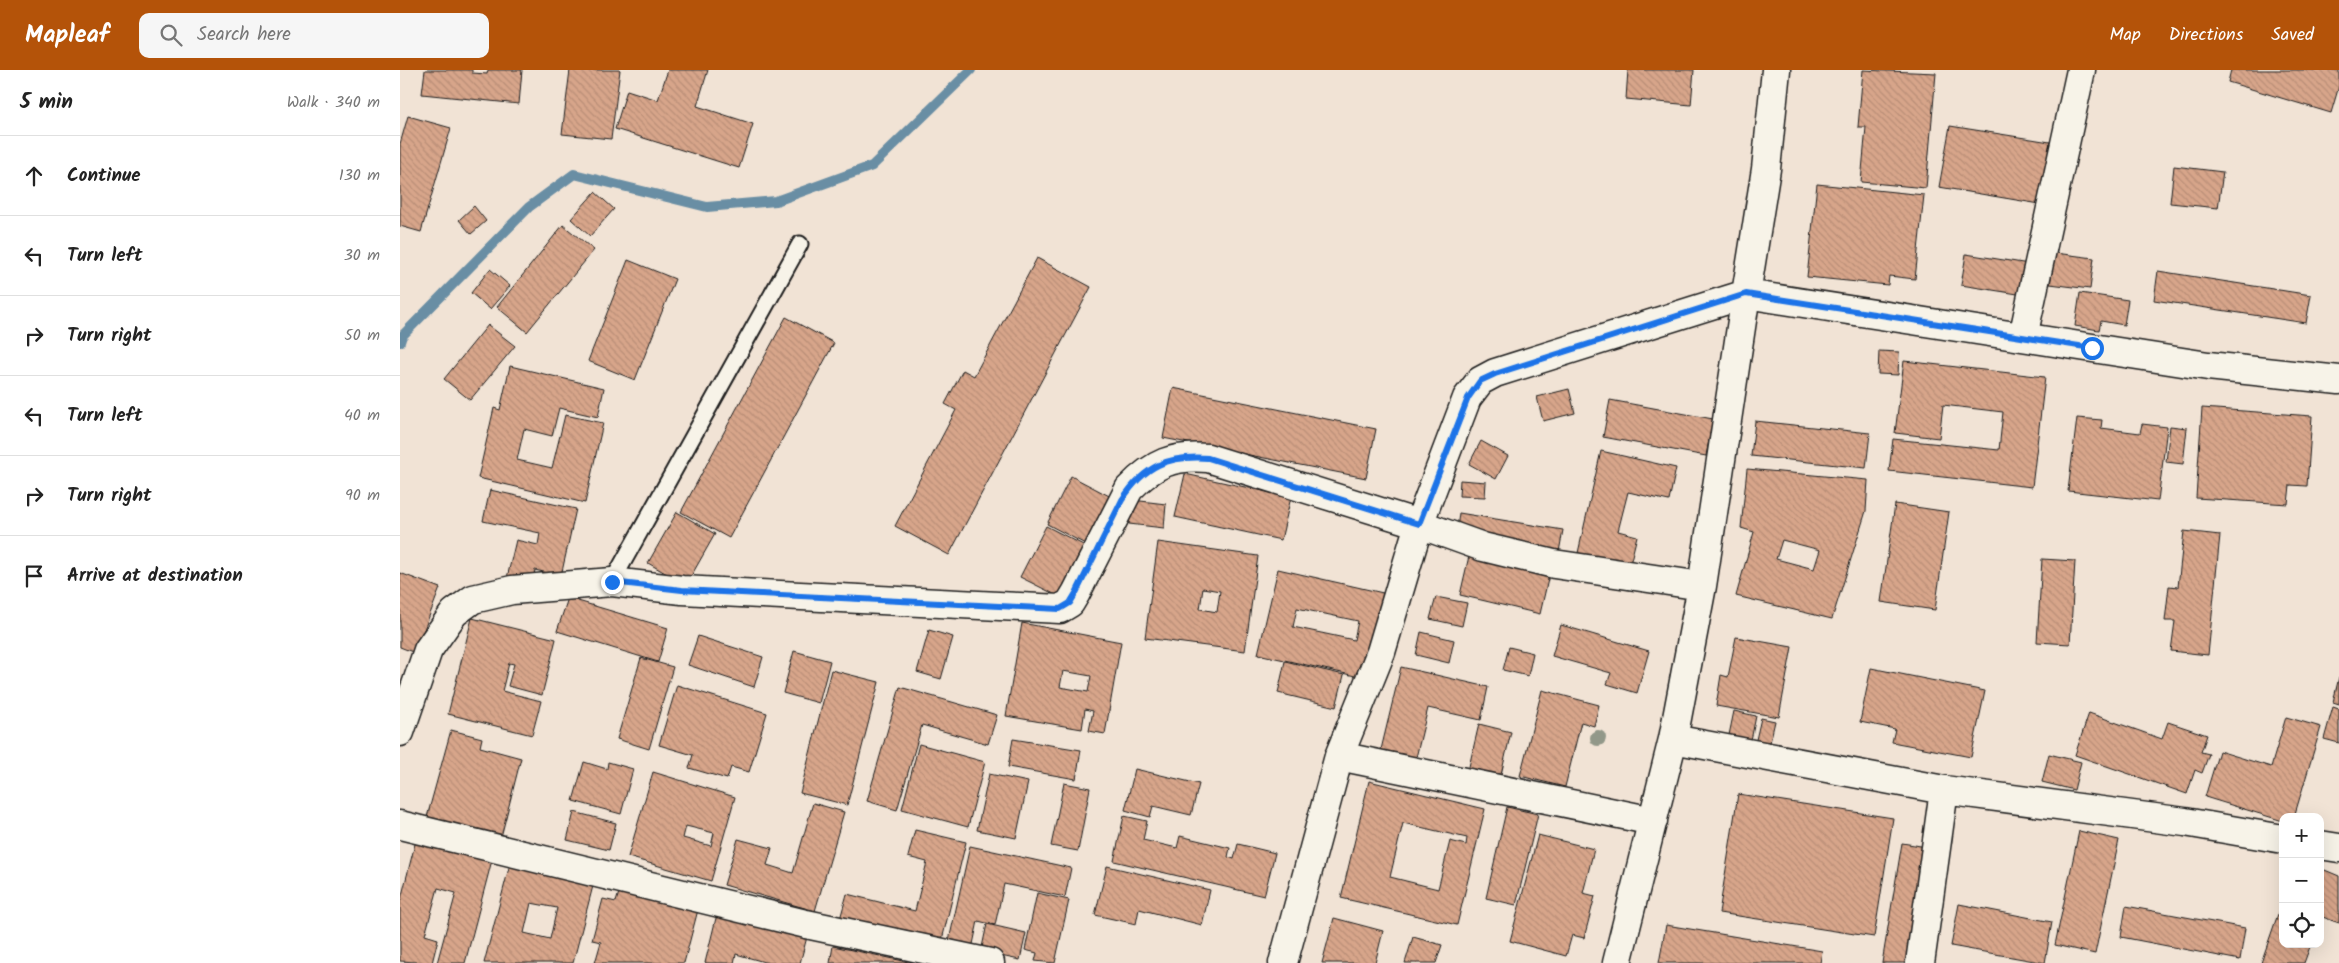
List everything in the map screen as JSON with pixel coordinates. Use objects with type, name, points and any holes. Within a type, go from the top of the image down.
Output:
[{"type":"street","points":[[1616,963],[1673,739],[1702,586],[1766,169],[1776,70]]},
{"type":"street","points":[[2023,337],[2081,70]]},
{"type":"street","points":[[1283,963],[1339,756],[1381,652],[1419,524],[1468,398],[1480,381],[1495,374],[1746,294],[2208,366],[2339,380]]},
{"type":"street","points":[[400,732],[428,650],[454,613],[473,600],[512,590],[612,582],[682,590],[1060,609],[1070,603],[1073,598],[1129,488],[1142,475],[1164,462],[1186,456],[1208,458],[1419,524],[1483,547],[1554,564],[1702,586]]},
{"type":"street","points":[[1673,739],[1944,790],[2185,822],[2279,838]]},
{"type":"street","points":[[1339,756],[1653,821]]},
{"type":"street","points":[[1920,963],[1944,790]]},
{"type":"street","points":[[400,825],[806,924],[990,963]]},
{"type":"street","points":[[2324,846],[2339,848]]},
{"type":"lane","points":[[612,582],[800,244]]},
{"type":"building","points":[[425,70],[472,70],[472,73],[487,74],[488,70],[522,70],[519,104],[422,94]]},
{"type":"building","points":[[570,70],[620,70],[611,139],[562,134]]},
{"type":"building","points":[[668,70],[708,70],[697,106],[753,124],[739,168],[615,129],[627,90],[658,100]]},
{"type":"building","points":[[1628,70],[1694,70],[1691,105],[1626,99]]},
{"type":"building","points":[[1863,70],[1936,73],[1926,188],[1861,182],[1866,127],[1858,127]]},
{"type":"building","points":[[2231,70],[2339,70],[2339,86],[2331,113],[2228,82]]},
{"type":"building","points":[[408,116],[451,128],[421,232],[400,226],[400,144]]},
{"type":"building","points":[[1950,126],[2050,142],[2040,204],[1939,187]]},
{"type":"building","points":[[2174,166],[2223,172],[2218,208],[2170,203]]},
{"type":"building","points":[[1817,184],[1924,195],[1915,279],[1889,276],[1888,285],[1807,277]]},
{"type":"building","points":[[595,192],[614,209],[590,236],[571,219]]},
{"type":"building","points":[[474,206],[486,221],[471,234],[459,220]]},
{"type":"building","points":[[563,225],[594,250],[527,332],[497,307]]},
{"type":"building","points":[[2055,253],[2094,258],[2090,289],[2050,284]]},
{"type":"building","points":[[1966,254],[2029,264],[2024,295],[1961,285]]},
{"type":"building","points":[[1037,258],[1091,287],[949,555],[895,526],[956,410],[945,404],[963,370],[974,376]]},
{"type":"building","points":[[628,260],[675,279],[635,380],[588,361]]},
{"type":"building","points":[[490,269],[510,286],[490,309],[471,293]]},
{"type":"building","points":[[2158,271],[2311,295],[2306,323],[2154,300]]},
{"type":"building","points":[[2080,293],[2128,300],[2124,325],[2101,321],[2099,330],[2075,326]]},
{"type":"building","points":[[786,317],[834,343],[729,538],[681,512]]},
{"type":"building","points":[[488,325],[515,346],[470,400],[444,379]]},
{"type":"building","points":[[1879,351],[1899,352],[1898,375],[1878,374]]},
{"type":"building","points":[[1904,361],[2045,377],[2032,487],[1889,471],[1893,439],[1999,450],[2003,412],[1943,405],[1939,438],[1895,433]]},
{"type":"building","points":[[510,366],[604,388],[598,417],[559,408],[552,436],[524,429],[517,460],[552,468],[565,415],[603,423],[585,503],[478,478],[494,408],[500,410]]},
{"type":"building","points":[[1173,388],[1376,429],[1366,478],[1163,438]]},
{"type":"building","points":[[1569,389],[1575,413],[1543,421],[1537,397]]},
{"type":"building","points":[[1610,400],[1713,419],[1706,456],[1603,437]]},
{"type":"building","points":[[2202,408],[2312,416],[2307,486],[2290,485],[2288,504],[2196,498]]},
{"type":"building","points":[[2077,418],[2102,420],[2101,428],[2140,433],[2142,424],[2167,427],[2158,501],[2068,491]]},
{"type":"building","points":[[1755,421],[1870,433],[1866,468],[1751,456]]},
{"type":"building","points":[[2170,426],[2187,428],[2183,464],[2166,462]]},
{"type":"building","points":[[1481,441],[1508,456],[1496,479],[1469,464]]},
{"type":"building","points":[[1601,451],[1676,468],[1669,501],[1628,492],[1618,531],[1637,536],[1630,564],[1578,553]]},
{"type":"building","points":[[1747,469],[1868,480],[1866,511],[1832,619],[1736,596],[1754,532],[1741,528]],"holes":[[[1782,540],[1820,550],[1814,569],[1776,559]]]},
{"type":"building","points":[[1185,474],[1291,497],[1281,540],[1175,517]]},
{"type":"building","points":[[1071,476],[1115,499],[1091,547],[1047,524]]},
{"type":"building","points":[[1460,480],[1486,482],[1485,497],[1459,496]]},
{"type":"building","points":[[490,490],[576,509],[561,576],[535,570],[532,584],[507,578],[516,540],[538,545],[540,533],[483,521]]},
{"type":"building","points":[[1132,500],[1166,504],[1164,528],[1129,524]]},
{"type":"building","points":[[1895,504],[1949,512],[1935,610],[1881,602]]},
{"type":"building","points":[[677,512],[715,534],[686,585],[648,563]]},
{"type":"building","points":[[1459,513],[1563,530],[1559,552],[1456,536]]},
{"type":"building","points":[[1046,526],[1091,549],[1066,600],[1020,577]]},
{"type":"building","points":[[2184,531],[2220,535],[2208,655],[2171,651],[2175,621],[2165,621],[2169,586],[2178,587]]},
{"type":"building","points":[[1158,542],[1258,556],[1245,651],[1145,638]],"holes":[[[1203,588],[1220,591],[1217,612],[1200,609]]]},
{"type":"building","points":[[1469,556],[1549,575],[1540,614],[1460,595]]},
{"type":"building","points":[[2042,559],[2075,561],[2070,644],[2037,642]]},
{"type":"building","points":[[1278,569],[1383,593],[1364,678],[1258,654]],"holes":[[[1297,608],[1358,621],[1354,640],[1293,627]]]},
{"type":"building","points":[[400,573],[440,588],[415,653],[400,647]]},
{"type":"building","points":[[1436,597],[1467,603],[1462,626],[1430,619]]},
{"type":"building","points":[[568,598],[668,628],[658,662],[557,631]]},
{"type":"building","points":[[472,618],[556,639],[542,695],[508,686],[514,664],[509,663],[502,691],[541,701],[532,735],[448,714]]},
{"type":"building","points":[[1022,623],[1121,642],[1105,734],[1089,731],[1093,711],[1085,709],[1082,729],[1006,716]],"holes":[[[1063,671],[1091,676],[1088,692],[1060,687]]]},
{"type":"building","points":[[1561,625],[1649,651],[1637,693],[1607,684],[1611,673],[1552,656]]},
{"type":"building","points":[[929,630],[953,637],[941,679],[917,672]]},
{"type":"building","points":[[1421,632],[1454,640],[1449,663],[1416,655]]},
{"type":"building","points":[[698,636],[763,657],[754,687],[688,665]]},
{"type":"building","points":[[1736,637],[1792,647],[1779,717],[1716,706],[1721,675],[1728,677]]},
{"type":"building","points":[[1509,647],[1533,653],[1528,676],[1503,670]]},
{"type":"building","points":[[794,651],[830,661],[819,703],[783,693]]},
{"type":"building","points":[[641,658],[673,667],[649,749],[617,739]]},
{"type":"building","points":[[1285,661],[1344,675],[1336,707],[1278,693]]},
{"type":"building","points":[[1401,667],[1488,687],[1481,720],[1428,708],[1413,770],[1378,762]]},
{"type":"building","points":[[1871,668],[1985,691],[1971,757],[1892,742],[1895,729],[1860,722]]},
{"type":"building","points":[[831,670],[879,682],[847,805],[800,793]]},
{"type":"building","points":[[2339,677],[2339,704],[2333,702]]},
{"type":"building","points":[[677,685],[767,713],[749,772],[731,767],[727,779],[689,768],[693,755],[659,745]]},
{"type":"building","points":[[900,687],[997,715],[988,744],[922,725],[897,810],[867,801]]},
{"type":"building","points":[[1542,690],[1599,705],[1594,726],[1581,722],[1565,787],[1520,776]]},
{"type":"building","points":[[2333,707],[2339,709],[2339,743],[2324,739]]},
{"type":"building","points":[[1734,711],[1756,716],[1750,745],[1728,740]]},
{"type":"building","points":[[2089,713],[2162,739],[2168,722],[2207,735],[2201,752],[2209,754],[2202,773],[2195,770],[2187,794],[2075,755]]},
{"type":"building","points":[[2286,717],[2321,727],[2295,813],[2279,813],[2279,820],[2205,797],[2219,751],[2271,767]]},
{"type":"building","points":[[1761,718],[1775,721],[1769,747],[1755,744]]},
{"type":"building","points":[[1479,724],[1511,732],[1500,779],[1468,771]]},
{"type":"building","points":[[451,730],[482,738],[480,747],[521,758],[501,837],[427,817]]},
{"type":"building","points":[[1013,739],[1081,750],[1076,779],[1008,767]]},
{"type":"building","points":[[919,744],[985,762],[968,827],[902,809]]},
{"type":"building","points":[[2049,754],[2081,762],[2074,790],[2042,782]]},
{"type":"building","points":[[584,762],[607,769],[608,762],[633,769],[621,814],[573,801]]},
{"type":"building","points":[[1135,769],[1199,784],[1191,815],[1153,806],[1150,817],[1125,810]]},
{"type":"building","points":[[653,772],[735,797],[711,881],[628,857]],"holes":[[[686,826],[714,833],[711,846],[683,838]]]},
{"type":"building","points":[[989,774],[1028,782],[1016,838],[977,830]]},
{"type":"building","points":[[1369,781],[1485,809],[1457,925],[1341,898]],"holes":[[[1403,823],[1467,838],[1466,845],[1450,841],[1438,889],[1390,877]]]},
{"type":"building","points":[[1064,783],[1090,788],[1078,851],[1051,846]]},
{"type":"building","points":[[1738,794],[1893,818],[1874,937],[1719,913]]},
{"type":"building","points":[[813,803],[844,812],[815,911],[724,885],[738,839],[772,848],[767,865],[793,873]]},
{"type":"building","points":[[1507,807],[1538,814],[1516,905],[1486,898]]},
{"type":"building","points":[[574,812],[616,823],[609,850],[567,840]]},
{"type":"building","points":[[1124,816],[1147,821],[1143,840],[1177,848],[1180,836],[1230,848],[1228,857],[1234,859],[1238,844],[1275,853],[1264,896],[1114,861]]},
{"type":"building","points":[[915,830],[966,842],[941,944],[840,919],[847,894],[915,911],[927,862],[908,857]]},
{"type":"building","points":[[2079,831],[2119,840],[2095,954],[2055,945]]},
{"type":"building","points":[[1538,835],[1594,849],[1583,893],[1595,896],[1584,938],[1572,935],[1566,956],[1510,941]]},
{"type":"building","points":[[416,840],[492,860],[465,963],[437,963],[456,893],[438,888],[425,935],[438,939],[432,963],[400,961],[400,903]]},
{"type":"building","points":[[1902,843],[1933,848],[1913,963],[1882,963]]},
{"type":"building","points":[[970,846],[1071,868],[1065,897],[1004,884],[995,925],[978,921],[972,949],[948,945]]},
{"type":"building","points":[[511,860],[594,882],[573,963],[484,963]],"holes":[[[531,903],[557,908],[550,939],[524,933]]]},
{"type":"building","points":[[1107,866],[1210,890],[1202,925],[1139,909],[1136,924],[1095,915]]},
{"type":"building","points":[[2324,870],[2339,876],[2339,923],[2324,917]]},
{"type":"building","points":[[621,886],[699,906],[684,963],[595,963],[601,942],[592,940],[603,899],[616,902]]},
{"type":"building","points":[[1037,893],[1069,900],[1055,963],[1035,961],[1037,953],[1025,950]]},
{"type":"building","points":[[1959,904],[2052,922],[2045,963],[1951,946]]},
{"type":"building","points":[[2126,906],[2245,928],[2240,960],[2121,937]]},
{"type":"building","points":[[717,914],[807,937],[800,963],[768,963],[736,954],[734,963],[705,963]]},
{"type":"building","points":[[2278,914],[2279,948],[2310,948],[2304,963],[2261,963]]},
{"type":"building","points":[[1334,918],[1383,931],[1375,963],[1322,963]]},
{"type":"building","points":[[987,924],[1026,933],[1020,960],[981,952]]},
{"type":"building","points":[[1666,925],[1822,951],[1820,963],[1659,963]]},
{"type":"building","points":[[1413,937],[1442,945],[1436,963],[1405,963]]},
{"type":"building","points":[[833,946],[913,963],[830,963]]},
{"type":"waterway","points":[[400,342],[402,336],[529,207],[574,174],[707,207],[776,201],[872,166],[971,70]]},
{"type":"route","points":[[612,582],[682,590],[1060,609],[1070,603],[1076,593],[1129,488],[1142,475],[1164,462],[1186,456],[1208,458],[1419,524],[1468,398],[1480,381],[1495,374],[1746,294],[2092,348]]}]
